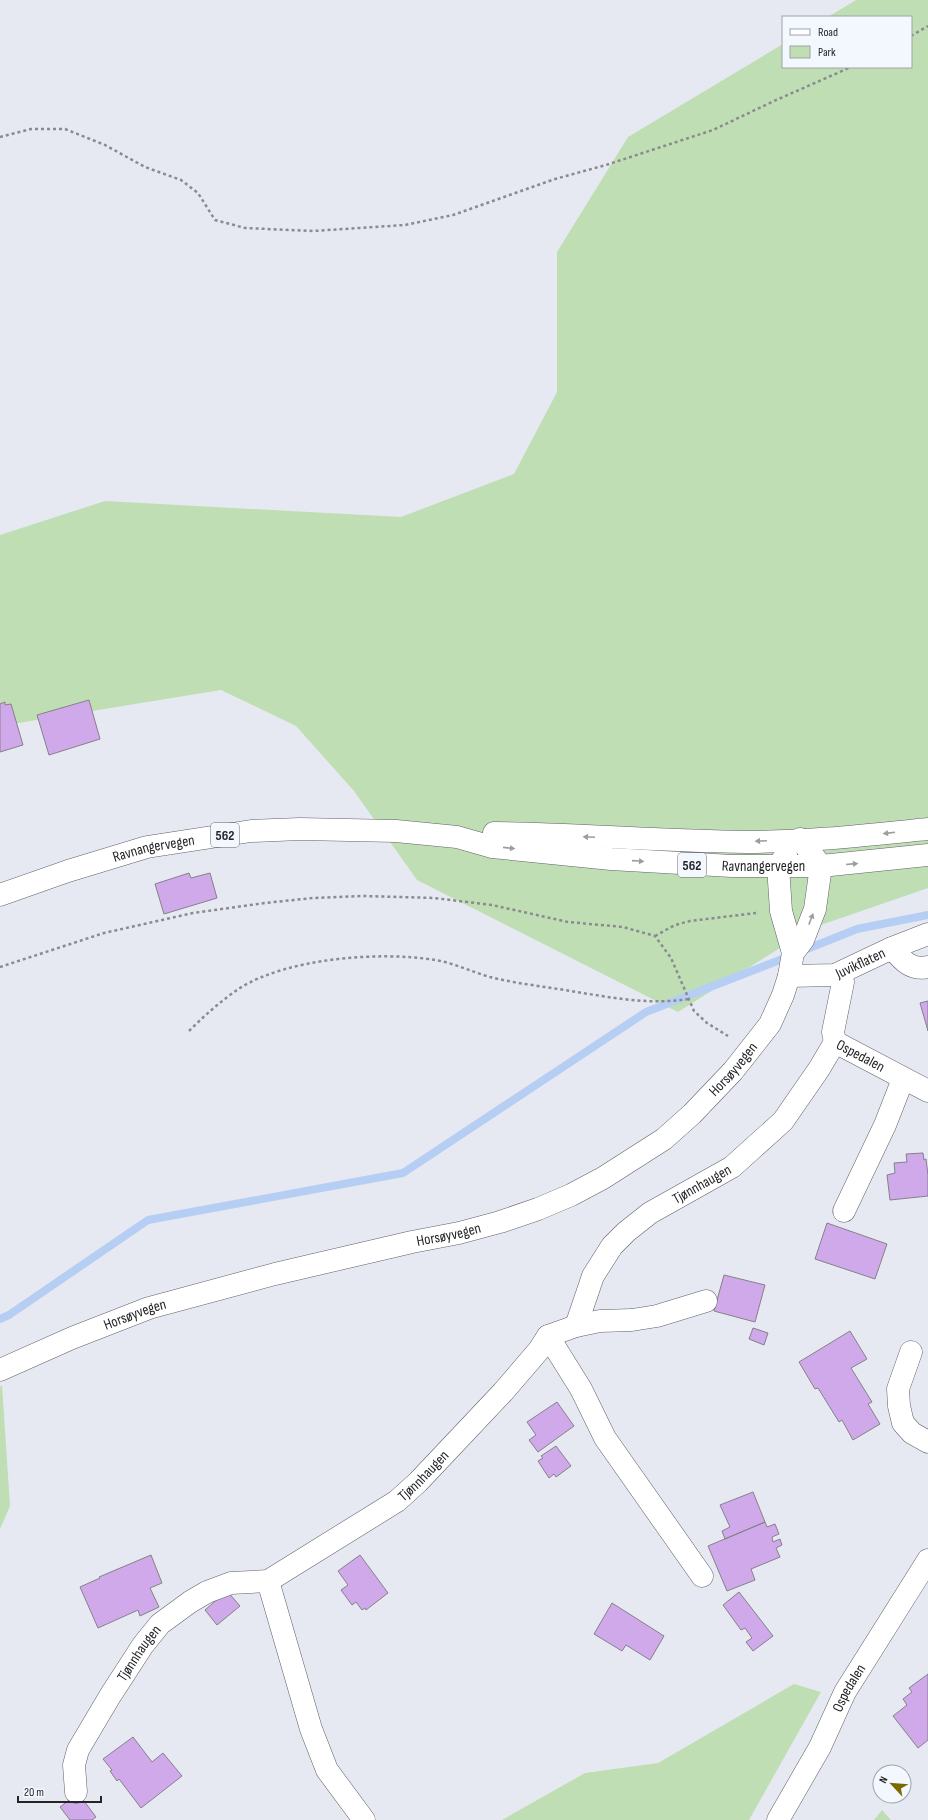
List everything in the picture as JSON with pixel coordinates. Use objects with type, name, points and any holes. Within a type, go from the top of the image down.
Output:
[{"type":"main road","name":"Ravnangervegen","points":[[457,837],[495,833],[663,841],[748,842],[853,837],[928,828]]},
{"type":"main road","name":"Ravnangervegen","points":[[0,895],[68,871],[147,847],[251,832],[300,829],[396,831],[457,837],[492,847],[675,864],[821,866],[928,855]]},
{"type":"main road","points":[[778,866],[800,839],[821,866]]},
{"type":"main road","name":"Horsøyvegen","points":[[0,1370],[72,1338],[149,1308],[275,1274],[412,1242],[459,1233],[515,1217],[564,1198],[603,1178],[664,1139],[713,1094],[752,1048],[777,1012],[789,976],[793,953],[781,911],[778,866]]},
{"type":"main road","name":"Horsøyvegen","points":[[793,953],[803,940],[815,909],[821,866]]},
{"type":"main road","name":"Juvikflaten","points":[[789,976],[835,975],[892,948],[928,934]]},
{"type":"main road","points":[[892,948],[903,961],[910,966],[922,968],[928,967]]},
{"type":"main road","name":"Ospedalen","points":[[835,975],[843,982],[833,1032],[834,1042],[928,1091]]},
{"type":"main road","name":"Tjønnhaugen","points":[[576,1326],[593,1276],[612,1246],[626,1232],[650,1213],[732,1167],[783,1121],[819,1069],[834,1042]]},
{"type":"main road","points":[[844,1211],[884,1125],[903,1079]]},
{"type":"main road","points":[[702,1576],[605,1438],[581,1389],[548,1336],[576,1326],[600,1321],[632,1320],[657,1316],[706,1301]]},
{"type":"main road","name":"Tjønnhaugen","points":[[76,1792],[74,1766],[78,1750],[110,1696],[143,1645],[160,1624],[190,1602],[225,1585],[231,1583],[268,1581],[397,1501],[418,1482],[502,1392],[539,1350],[548,1336]]},
{"type":"main road","points":[[911,1352],[898,1389],[899,1406],[903,1423],[912,1433],[928,1442]]},
{"type":"main road","name":"Ospedalen","points":[[778,1820],[820,1747],[845,1692],[928,1560]]},
{"type":"main road","points":[[268,1581],[311,1729],[324,1763],[327,1770],[364,1820]]},
{"type":"path","points":[[912,35],[928,26]]},
{"type":"path","points":[[0,137],[31,130],[65,129],[104,145],[145,167],[181,180],[198,193],[215,220],[245,228],[312,231],[405,226],[453,215],[555,179],[606,165],[713,130],[849,68]]},
{"type":"path","points":[[0,967],[104,933],[194,913],[313,898],[363,896],[434,898],[492,905],[568,922],[623,928],[655,936],[671,958],[694,1011],[707,1023],[726,1036],[752,1048]]},
{"type":"path","points":[[655,936],[675,925],[690,921],[757,912]]},
{"type":"path","points":[[189,1031],[209,1011],[241,988],[281,970],[334,960],[395,956],[437,960],[491,977],[606,997],[668,1002],[688,999]]},
{"type":"green space","points":[[856,0],[928,0],[928,888],[812,928],[678,1012],[417,880],[354,791],[296,726],[221,690],[0,726],[0,535],[105,501],[401,517],[514,474],[557,392],[557,252],[628,137],[782,45],[782,68],[912,68],[912,16],[830,16]]},
{"type":"green space","points":[[2,1385],[10,1506],[0,1529],[0,1387]]},
{"type":"green space","points":[[794,1684],[821,1692],[749,1820],[502,1820],[585,1773],[658,1763]]},
{"type":"green space","points":[[882,1810],[891,1820],[874,1820]]},
{"type":"building","points":[[89,700],[100,739],[49,755],[37,715]]},
{"type":"building","points":[[5,702],[5,705],[11,704],[23,745],[0,752],[0,704]]},
{"type":"building","points":[[189,873],[191,878],[210,873],[217,898],[164,914],[155,884]]},
{"type":"building","points":[[928,1001],[928,1031],[920,1003]]},
{"type":"building","points":[[923,1153],[924,1160],[926,1159],[928,1175],[928,1196],[890,1200],[887,1175],[895,1173],[894,1163],[907,1162],[906,1154]]},
{"type":"building","points":[[827,1223],[887,1244],[875,1279],[815,1259]]},
{"type":"building","points":[[724,1275],[765,1285],[755,1322],[714,1311]]},
{"type":"building","points":[[753,1328],[768,1333],[764,1345],[749,1339]]},
{"type":"building","points":[[850,1331],[867,1359],[851,1368],[872,1402],[868,1404],[880,1424],[853,1440],[842,1420],[839,1422],[818,1388],[815,1389],[799,1362]]},
{"type":"building","points":[[557,1402],[574,1426],[538,1452],[529,1440],[536,1435],[527,1422]]},
{"type":"building","points":[[556,1446],[571,1466],[556,1477],[554,1474],[549,1478],[538,1461],[543,1458],[541,1456]]},
{"type":"building","points":[[753,1492],[765,1522],[725,1539],[722,1531],[730,1527],[720,1505]]},
{"type":"building","points":[[765,1522],[767,1527],[775,1524],[779,1534],[772,1537],[773,1542],[780,1539],[782,1545],[776,1548],[780,1557],[751,1569],[755,1580],[727,1591],[708,1546]]},
{"type":"building","points":[[151,1555],[162,1583],[150,1588],[159,1607],[140,1616],[138,1610],[98,1628],[80,1587],[100,1578],[99,1577]]},
{"type":"building","points":[[360,1555],[388,1593],[366,1610],[365,1608],[362,1610],[356,1602],[352,1605],[341,1590],[348,1585],[338,1571]]},
{"type":"building","points":[[227,1591],[240,1606],[217,1625],[205,1610]]},
{"type":"building","points":[[739,1592],[773,1636],[753,1651],[746,1642],[752,1638],[745,1628],[741,1630],[723,1605]]},
{"type":"building","points":[[612,1603],[664,1636],[650,1660],[626,1645],[622,1651],[594,1634]]},
{"type":"building","points":[[928,1674],[928,1740],[918,1748],[893,1716],[907,1705],[903,1699],[912,1692],[909,1688]]},
{"type":"building","points":[[133,1737],[152,1762],[163,1753],[182,1776],[141,1808],[119,1779],[117,1781],[110,1771],[112,1770],[103,1759]]},
{"type":"building","points":[[78,1793],[96,1817],[92,1820],[70,1820],[60,1807]]},
{"type":"waterway","points":[[802,951],[857,929],[928,915]]},
{"type":"waterway","points":[[0,1319],[9,1315],[148,1220],[403,1173],[646,1012],[790,956]]}]
